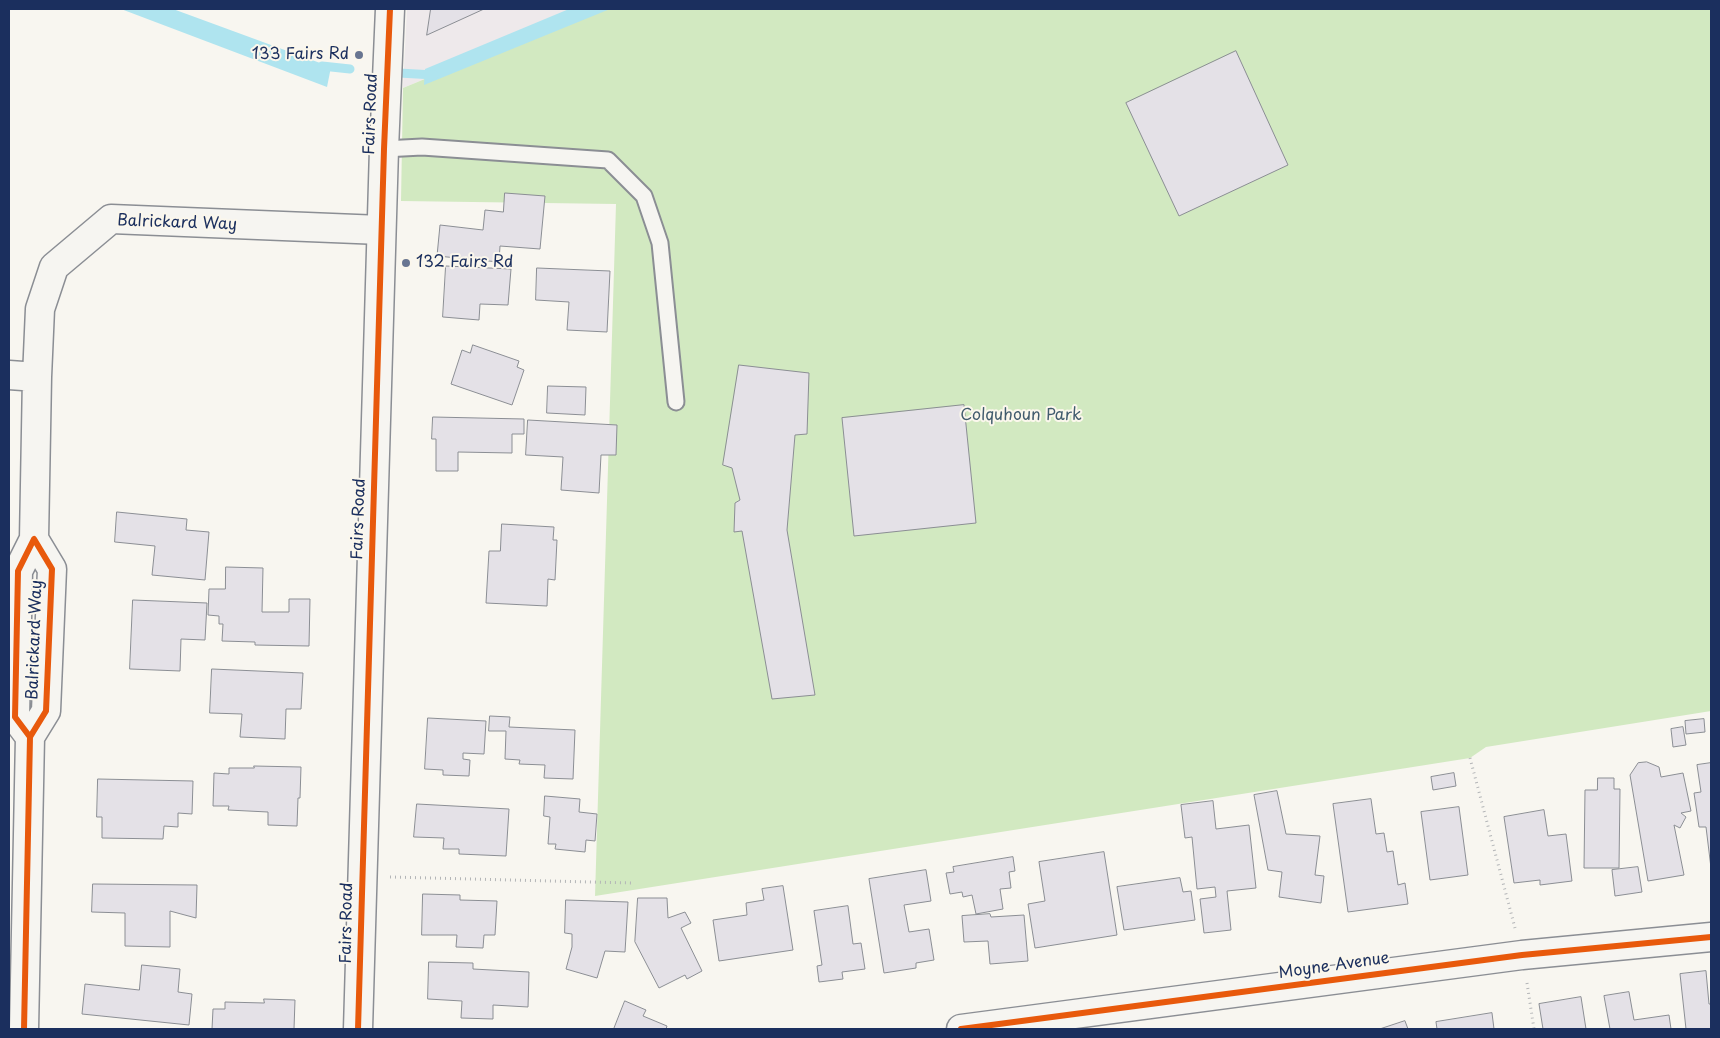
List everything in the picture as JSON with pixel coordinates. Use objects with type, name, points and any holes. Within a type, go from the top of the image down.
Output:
[{"type":"street","name":"Fairs Road","points":[[358,1029],[384,149],[390,9]]},
{"type":"street","name":"Balrickard Way","points":[[24,1029],[30,737],[15,717],[18,571],[34,540],[40,308],[54,267],[111,219],[382,230]]},
{"type":"street","points":[[9,375],[37,377]]},
{"type":"street","name":"Moyne Avenue","points":[[961,1029],[1522,955],[1711,937]]},
{"type":"lane","points":[[384,149],[422,147],[608,160],[644,196],[660,243],[676,402]]},
{"type":"path","points":[[1470,758],[1522,955],[1534,1029]]},
{"type":"path","points":[[362,876],[631,883]]},
{"type":"shaded area","points":[[407,9],[594,9],[403,88]]},
{"type":"green space","name":"Colquhoun Park","points":[[594,9],[1711,9],[1711,711],[1486,747],[1470,758],[595,896],[616,204],[401,201],[403,88]]},
{"type":"water","points":[[121,9],[173,9],[331,67],[327,87]]},
{"type":"water","points":[[569,9],[610,9],[424,85],[425,69]]},
{"type":"building","points":[[431,9],[484,9],[427,35]]},
{"type":"building","points":[[1236,51],[1288,165],[1179,216],[1126,103]]},
{"type":"building","points":[[505,193],[545,196],[540,249],[500,246],[499,262],[437,256],[440,225],[483,230],[485,210],[503,212]]},
{"type":"building","points":[[446,266],[511,269],[508,305],[480,304],[479,320],[443,317]]},
{"type":"building","points":[[537,268],[610,271],[607,332],[567,330],[569,302],[536,300]]},
{"type":"building","points":[[473,345],[519,361],[517,367],[524,370],[512,405],[451,384],[462,350],[470,353]]},
{"type":"building","points":[[739,365],[809,373],[807,434],[795,435],[787,530],[815,695],[772,699],[742,531],[734,532],[735,503],[740,500],[732,468],[723,465]]},
{"type":"building","points":[[548,386],[586,387],[585,415],[547,413]]},
{"type":"building","points":[[964,405],[976,523],[854,536],[842,418]]},
{"type":"building","points":[[433,417],[524,419],[524,434],[512,434],[512,453],[458,452],[458,471],[436,471],[436,439],[432,439]]},
{"type":"building","points":[[528,420],[617,425],[616,455],[601,455],[599,493],[561,490],[563,457],[526,455]]},
{"type":"building","points":[[117,512],[187,519],[186,530],[209,532],[205,580],[152,575],[155,546],[115,542]]},
{"type":"building","points":[[502,524],[554,527],[553,540],[557,540],[555,580],[548,579],[547,606],[486,603],[489,551],[500,551]]},
{"type":"building","points":[[226,567],[263,568],[262,612],[289,612],[289,599],[310,599],[309,646],[255,645],[255,642],[222,641],[223,624],[219,624],[219,616],[208,615],[209,589],[225,589]]},
{"type":"building","points":[[133,600],[207,603],[205,640],[181,639],[180,671],[130,669]]},
{"type":"building","points":[[212,669],[303,673],[301,709],[286,709],[285,739],[240,737],[242,714],[210,713]]},
{"type":"building","points":[[490,716],[510,717],[509,727],[575,730],[573,779],[544,778],[545,765],[519,764],[520,760],[505,759],[506,731],[489,731]]},
{"type":"building","points":[[428,718],[486,721],[484,754],[463,753],[463,759],[470,760],[469,776],[443,775],[443,770],[425,769]]},
{"type":"building","points":[[1704,719],[1705,732],[1686,734],[1685,721]]},
{"type":"building","points":[[1683,727],[1686,745],[1673,747],[1671,729]]},
{"type":"building","points":[[1647,762],[1659,767],[1661,777],[1683,773],[1691,811],[1681,813],[1686,817],[1680,828],[1674,825],[1684,875],[1648,881],[1630,775],[1638,763]]},
{"type":"building","points":[[1711,763],[1711,868],[1706,827],[1699,827],[1694,793],[1701,792],[1697,765]]},
{"type":"building","points":[[254,766],[301,767],[297,826],[268,825],[268,812],[228,810],[229,806],[213,806],[214,773],[229,774],[229,768],[254,768]]},
{"type":"building","points":[[1454,773],[1456,786],[1433,790],[1431,777]]},
{"type":"building","points":[[1598,778],[1614,778],[1614,789],[1620,789],[1619,868],[1584,868],[1585,790],[1597,790]]},
{"type":"building","points":[[98,779],[193,781],[192,814],[178,813],[178,827],[164,826],[163,839],[102,838],[102,817],[97,817]]},
{"type":"building","points":[[1277,791],[1286,834],[1320,836],[1315,875],[1324,876],[1321,903],[1279,897],[1282,872],[1268,870],[1254,795]]},
{"type":"building","points":[[545,796],[580,799],[579,812],[597,814],[595,841],[586,840],[585,852],[555,849],[556,844],[548,844],[550,817],[544,816]]},
{"type":"building","points":[[1371,799],[1376,834],[1384,833],[1387,852],[1393,851],[1398,885],[1405,883],[1408,904],[1348,912],[1333,804]]},
{"type":"building","points":[[1213,801],[1216,829],[1249,825],[1256,888],[1227,891],[1231,930],[1204,933],[1200,899],[1216,897],[1215,887],[1197,889],[1192,837],[1185,838],[1181,805]]},
{"type":"building","points":[[417,804],[509,809],[506,856],[459,854],[459,849],[443,849],[444,838],[414,837]]},
{"type":"building","points":[[1459,807],[1468,875],[1430,880],[1421,812]]},
{"type":"building","points":[[1544,810],[1548,836],[1566,834],[1572,881],[1540,885],[1540,880],[1514,883],[1504,817]]},
{"type":"building","points":[[1104,852],[1117,935],[1035,948],[1028,904],[1045,901],[1039,862]]},
{"type":"building","points":[[1013,857],[1015,871],[1009,872],[1011,888],[1000,889],[1003,909],[976,914],[972,895],[963,897],[962,892],[950,894],[946,873],[954,872],[953,867]]},
{"type":"building","points":[[1638,867],[1642,892],[1615,896],[1612,870]]},
{"type":"building","points":[[926,870],[931,901],[904,905],[909,932],[929,929],[934,960],[916,963],[916,968],[884,973],[869,879]]},
{"type":"building","points":[[1180,878],[1183,892],[1191,891],[1195,920],[1124,930],[1117,887]]},
{"type":"building","points":[[93,884],[197,885],[196,918],[170,911],[170,947],[125,946],[125,913],[92,912]]},
{"type":"building","points":[[783,886],[793,950],[719,961],[713,920],[747,915],[746,903],[764,900],[762,889]]},
{"type":"building","points":[[423,894],[460,895],[460,900],[497,901],[495,935],[484,935],[483,948],[456,947],[457,935],[422,935]]},
{"type":"building","points":[[638,898],[667,898],[668,918],[685,912],[691,923],[681,928],[702,971],[687,979],[685,975],[659,988],[635,942]]},
{"type":"building","points":[[566,900],[628,902],[625,952],[605,951],[597,978],[566,969],[572,947],[572,934],[565,933]]},
{"type":"building","points":[[848,906],[853,944],[861,943],[865,969],[842,972],[843,979],[819,982],[817,966],[822,965],[814,911]]},
{"type":"building","points":[[990,914],[991,917],[1024,915],[1028,961],[990,964],[988,941],[964,942],[962,916]]},
{"type":"building","points":[[429,962],[473,963],[473,969],[529,972],[528,1007],[493,1005],[493,1019],[461,1018],[462,1001],[428,999]]},
{"type":"building","points":[[142,965],[180,969],[178,992],[192,994],[189,1025],[82,1014],[85,984],[139,990]]},
{"type":"building","points":[[1706,971],[1709,1004],[1711,1004],[1711,1029],[1686,1029],[1680,974]]},
{"type":"building","points":[[1629,992],[1634,1020],[1669,1015],[1671,1029],[1610,1029],[1604,996]]},
{"type":"building","points":[[1581,997],[1586,1029],[1543,1029],[1539,1004]]},
{"type":"building","points":[[264,999],[295,1000],[294,1029],[212,1029],[213,1009],[225,1009],[225,1002],[264,1003]]},
{"type":"building","points":[[625,1001],[646,1010],[643,1016],[667,1026],[666,1029],[614,1029]]},
{"type":"building","points":[[1492,1013],[1494,1029],[1437,1029],[1436,1022]]},
{"type":"building","points":[[1405,1021],[1408,1029],[1380,1029]]},
{"type":"waterway","points":[[322,66],[350,69]]},
{"type":"waterway","points":[[399,73],[434,75]]},
{"type":"cycle path","points":[[358,1029],[384,149],[390,9]]},
{"type":"cycle path","points":[[24,1029],[30,737],[46,711],[52,569],[34,539],[18,571],[15,717],[30,737]]},
{"type":"cycle path","points":[[961,1029],[1522,955],[1711,937]]},
{"type":"place","name":"133 Fairs Rd","points":[[359,55]]},
{"type":"place","name":"132 Fairs Rd","points":[[406,263]]}]
